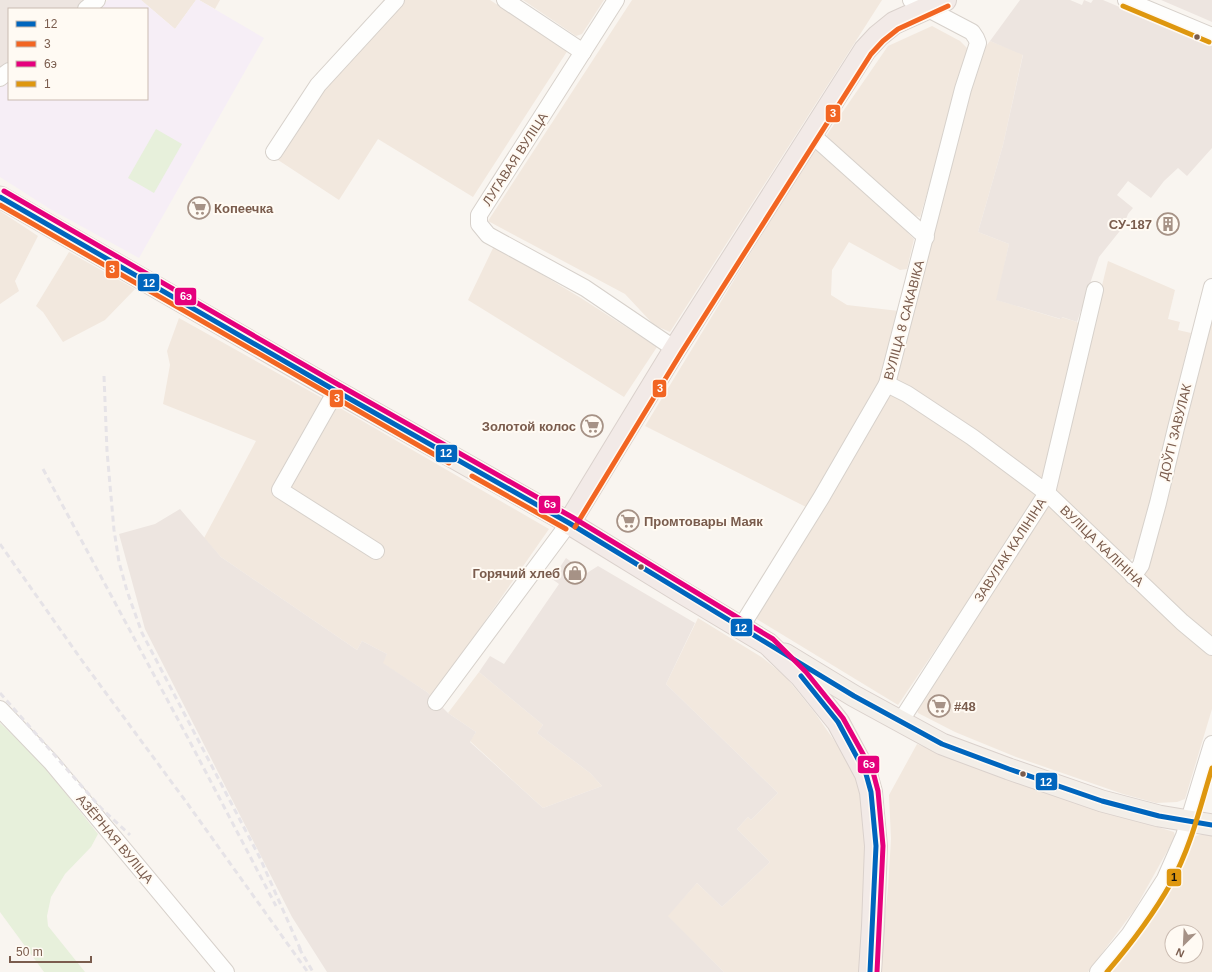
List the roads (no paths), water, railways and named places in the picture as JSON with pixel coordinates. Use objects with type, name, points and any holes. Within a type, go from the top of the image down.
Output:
[{"type":"highway","points":[[870,972],[876,846],[871,792],[866,774],[838,722],[801,676],[768,644],[569,523],[675,349],[865,50],[878,36],[894,23],[928,3]]},
{"type":"main road","points":[[0,197],[336,391],[569,523]]},
{"type":"main road","points":[[768,644],[854,696],[942,744],[1102,801],[1136,810],[1212,825]]},
{"type":"main road","points":[[838,722],[854,696]]},
{"type":"street","points":[[87,8],[97,0]]},
{"type":"street","points":[[274,152],[318,85],[396,0]]},
{"type":"street","points":[[505,0],[583,52]]},
{"type":"street","name":"ЛУГАВАЯ ВУЛІЦА","points":[[616,0],[479,215],[478,224],[488,235],[585,288],[675,349]]},
{"type":"street","points":[[1126,0],[1212,36]]},
{"type":"street","name":"ВУЛІЦА 8 САКАВІКА","points":[[740,627],[821,498],[887,384],[963,89],[978,43],[972,32],[928,3]]},
{"type":"street","points":[[0,78],[8,72]]},
{"type":"street","points":[[811,134],[926,237]]},
{"type":"street","name":"ДОЎГІ ЗАВУЛАК","points":[[1133,576],[1141,565],[1155,517],[1212,287]]},
{"type":"street","name":"ЗАВУЛАК КАЛІНІНА","points":[[900,722],[1047,493],[1095,290]]},
{"type":"street","name":"ВУЛІЦА КАЛІНІНА","points":[[887,384],[907,394],[972,437],[1047,493],[1182,622],[1212,647]]},
{"type":"street","points":[[336,391],[280,490],[376,551]]},
{"type":"street","points":[[436,702],[569,523]]},
{"type":"street","name":"АЗЁРНАЯ ВУЛІЦА","points":[[0,709],[51,762],[226,972]]},
{"type":"street","points":[[1098,972],[1129,935],[1165,879],[1189,820],[1212,744]]},
{"type":"railway","points":[[104,376],[107,451],[114,530],[119,562],[127,591],[142,633],[260,858],[302,953]]},
{"type":"railway","points":[[43,469],[189,740],[276,906]]},
{"type":"railway","points":[[0,544],[83,662],[187,803],[307,971]]},
{"type":"railway","points":[[0,693],[101,808],[130,835]]},
{"type":"railway","points":[[299,948],[313,972]]},
{"type":"place","name":"Копеечка","points":[[199,208]]},
{"type":"place","name":"СУ-187","points":[[1168,224]]},
{"type":"place","name":"Золотой колос","points":[[592,426]]},
{"type":"place","name":"Промтовары Маяк","points":[[628,521]]},
{"type":"place","name":"Горячий хлеб","points":[[575,573]]},
{"type":"place","name":"#48","points":[[939,706]]}]
